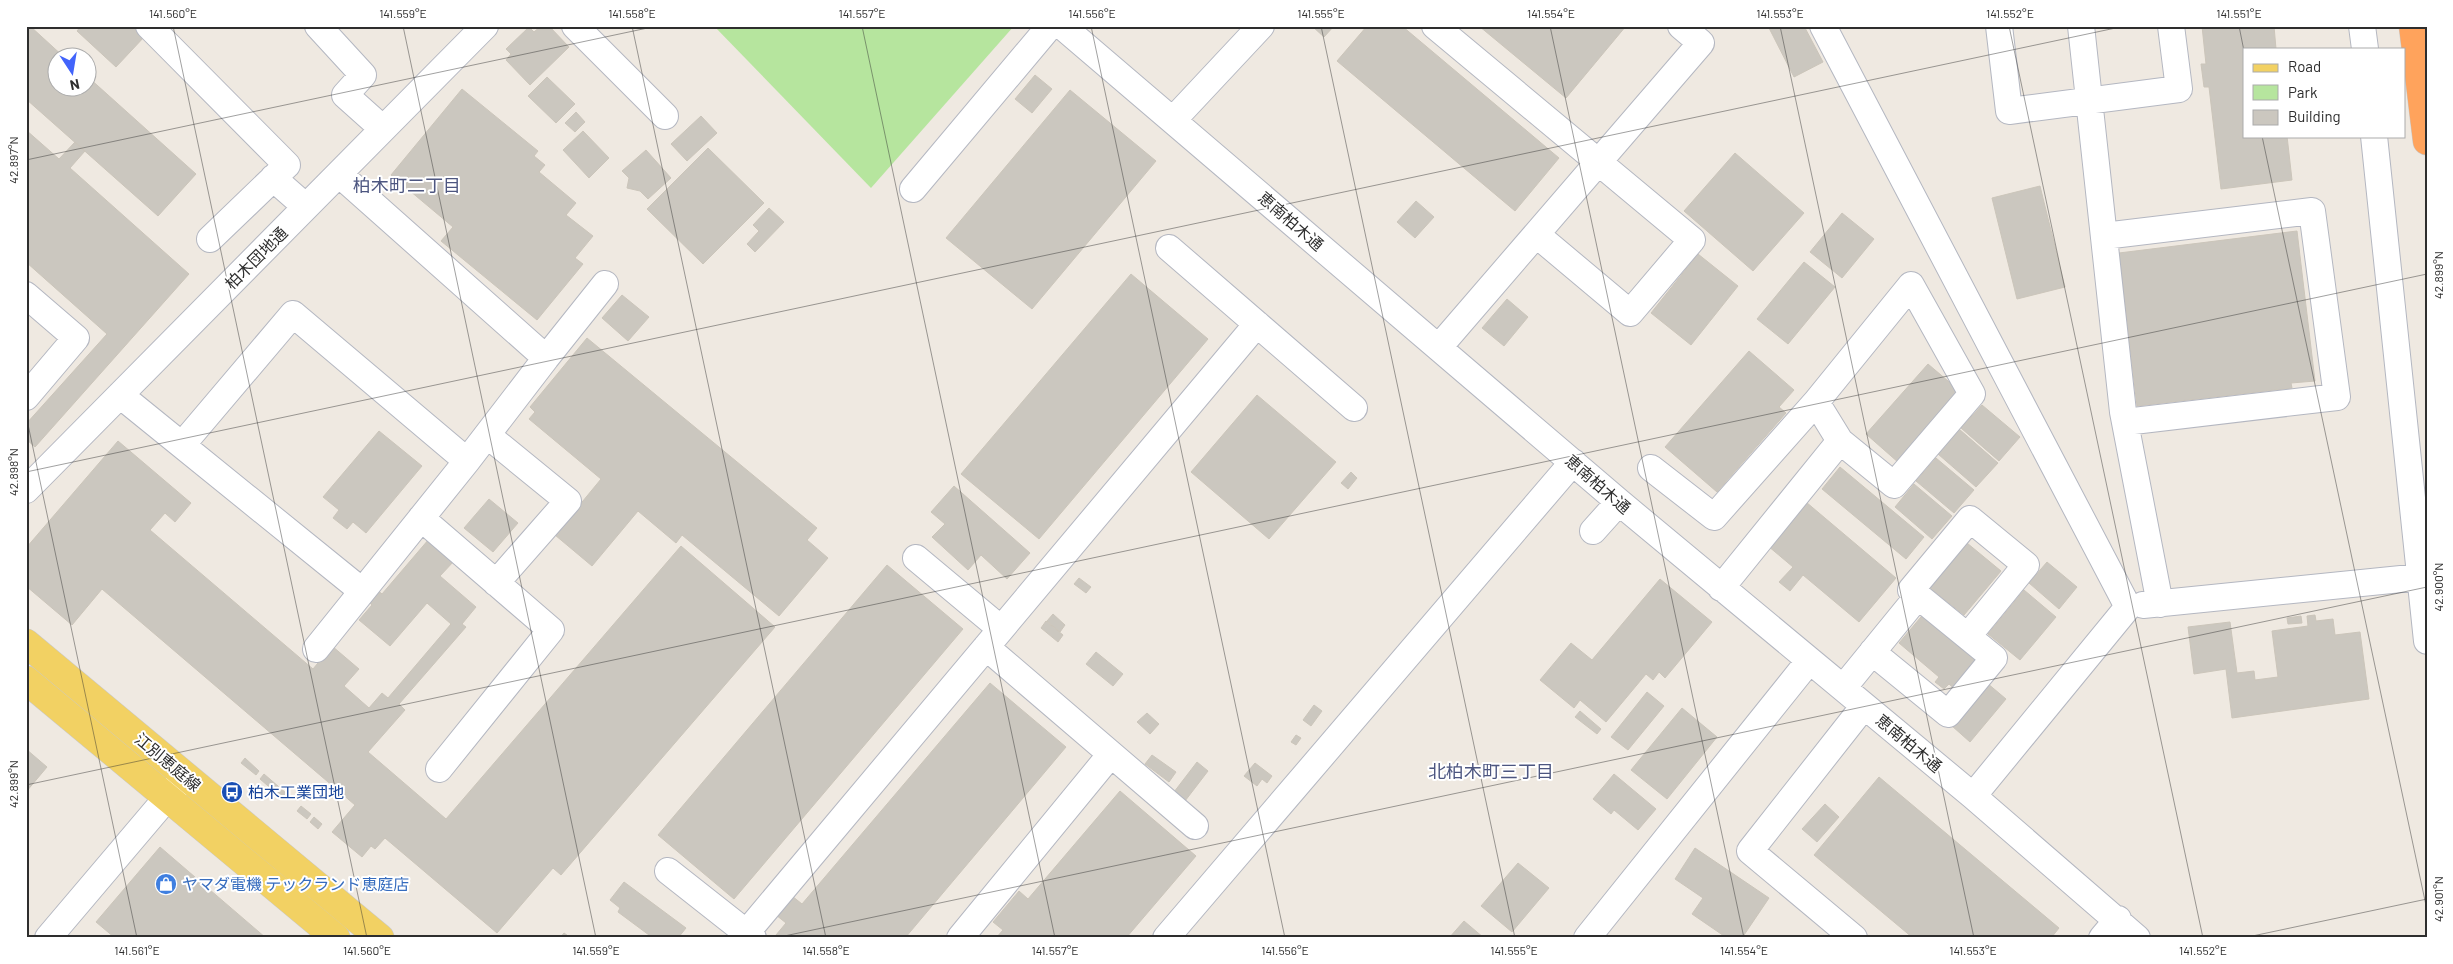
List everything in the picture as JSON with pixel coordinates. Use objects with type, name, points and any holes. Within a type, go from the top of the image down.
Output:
[{"type":"highway","points":[[2413,26],[2427,141]]},
{"type":"main road","name":"江別恵庭線","points":[[26,643],[380,938]]},
{"type":"main road","name":"江別恵庭線","points":[[26,680],[336,938]]},
{"type":"street","points":[[149,26],[287,165],[210,239]]},
{"type":"street","points":[[318,26],[363,74],[346,95],[383,130]]},
{"type":"street","name":"柏木団地通","points":[[27,486],[120,395],[485,26]]},
{"type":"street","points":[[575,26],[665,116]]},
{"type":"street","points":[[913,189],[1050,26]]},
{"type":"street","name":"恵南柏木通","points":[[1062,26],[1619,502],[1973,796],[2110,928],[2137,938]]},
{"type":"street","points":[[1435,26],[1692,240],[1630,313],[1537,235]]},
{"type":"street","points":[[1438,347],[1600,163],[1701,43],[1681,26]]},
{"type":"street","points":[[1823,26],[2128,607]]},
{"type":"street","points":[[1998,26],[2009,111],[2179,89],[2171,26]]},
{"type":"street","points":[[2081,26],[2125,422],[2160,604]]},
{"type":"street","points":[[2362,26],[2365,48]]},
{"type":"street","points":[[1173,120],[1253,29]]},
{"type":"street","points":[[2374,138],[2427,641]]},
{"type":"street","points":[[339,174],[546,358]]},
{"type":"street","points":[[273,178],[306,207]]},
{"type":"street","points":[[2104,236],[2312,211],[2337,397],[2125,422]]},
{"type":"street","points":[[1169,248],[1354,408]]},
{"type":"street","points":[[316,649],[467,461],[605,284]]},
{"type":"street","points":[[1651,468],[1714,517],[1816,402],[1911,285],[1972,394],[1894,485],[1840,441],[1816,402]]},
{"type":"street","points":[[26,295],[76,338],[26,397]]},
{"type":"street","points":[[182,445],[293,314],[467,461]]},
{"type":"street","points":[[668,871],[750,935],[994,638],[1257,324]]},
{"type":"street","points":[[120,395],[362,591]]},
{"type":"street","points":[[487,435],[568,501],[496,583]]},
{"type":"street","points":[[1722,588],[1840,441]]},
{"type":"street","points":[[1166,938],[1574,462]]},
{"type":"street","points":[[1593,531],[1619,502]]},
{"type":"street","points":[[421,518],[551,630],[439,769]]},
{"type":"street","points":[[1872,652],[1948,714],[1994,658],[1911,590],[1970,519],[2026,565],[1968,636]]},
{"type":"street","points":[[916,558],[1111,754],[1195,826]]},
{"type":"street","points":[[1973,796],[2128,607],[2421,577]]},
{"type":"street","points":[[1842,688],[1918,596]]},
{"type":"street","points":[[1587,938],[1809,661]]},
{"type":"street","points":[[1854,938],[1750,851],[1864,706]]},
{"type":"street","points":[[960,938],[1111,754]]},
{"type":"street","points":[[48,938],[185,776]]},
{"type":"green space","points":[[714,26],[1014,26],[871,188]]},
{"type":"building","points":[[26,26],[30,26],[54,48],[48,48],[48,98],[98,98],[98,86],[196,174],[158,216],[26,99]]},
{"type":"building","points":[[81,26],[135,26],[145,36],[116,67],[98,50],[98,48],[95,48],[77,31]]},
{"type":"building","points":[[541,26],[549,26],[569,47],[530,85],[506,60],[511,54],[506,49],[529,27],[534,32]]},
{"type":"building","points":[[1312,26],[1334,26],[1324,37]]},
{"type":"building","points":[[1367,26],[1402,26],[1559,158],[1515,211],[1337,61]]},
{"type":"building","points":[[1479,26],[1626,26],[1566,98]]},
{"type":"building","points":[[1768,26],[1804,26],[1823,62],[1794,77]]},
{"type":"building","points":[[2202,26],[2274,26],[2276,48],[2243,48],[2243,138],[2287,138],[2292,180],[2221,189],[2209,87],[2204,87],[2201,64],[2206,64]]},
{"type":"building","points":[[1035,75],[1052,89],[1032,113],[1015,99]]},
{"type":"building","points":[[547,77],[575,104],[556,123],[528,96]]},
{"type":"building","points":[[462,89],[538,151],[534,156],[545,165],[539,172],[576,203],[566,215],[593,236],[575,258],[583,264],[537,320],[441,241],[453,227],[391,175]]},
{"type":"building","points":[[1070,90],[1156,161],[1032,309],[946,238]]},
{"type":"building","points":[[576,112],[585,122],[575,132],[565,123]]},
{"type":"building","points":[[701,116],[717,133],[687,161],[671,144]]},
{"type":"building","points":[[26,130],[59,159],[75,142],[85,151],[70,168],[189,274],[35,447],[26,439],[26,424],[107,334],[26,262]]},
{"type":"building","points":[[583,131],[609,158],[589,178],[563,150]]},
{"type":"building","points":[[708,148],[764,203],[703,264],[647,209]]},
{"type":"building","points":[[646,150],[671,178],[648,199],[640,191],[627,188],[629,178],[622,171]]},
{"type":"building","points":[[1735,153],[1804,213],[1753,271],[1684,211]]},
{"type":"building","points":[[2040,186],[2065,287],[2017,299],[1992,198]]},
{"type":"building","points":[[1416,201],[1434,217],[1415,238],[1397,222]]},
{"type":"building","points":[[769,208],[784,222],[755,252],[747,244],[759,231],[753,225]]},
{"type":"building","points":[[1842,213],[1874,239],[1842,278],[1810,252]]},
{"type":"building","points":[[2297,231],[2315,381],[2291,383],[2292,388],[2137,406],[2119,253]]},
{"type":"building","points":[[1698,254],[1738,286],[1691,345],[1651,313]]},
{"type":"building","points":[[1804,262],[1835,287],[1788,344],[1757,319]]},
{"type":"building","points":[[1131,274],[1208,339],[1039,539],[961,474]]},
{"type":"building","points":[[622,295],[649,317],[628,341],[602,318]]},
{"type":"building","points":[[1507,299],[1528,317],[1504,346],[1482,328]]},
{"type":"building","points":[[587,338],[817,528],[807,540],[828,558],[779,616],[682,535],[676,543],[638,511],[592,566],[555,535],[601,479],[529,419],[535,412],[530,407]]},
{"type":"building","points":[[1749,351],[1794,390],[1779,407],[1786,413],[1717,492],[1665,447]]},
{"type":"building","points":[[1928,364],[1961,392],[1899,463],[1866,434]]},
{"type":"building","points":[[1257,395],[1336,462],[1269,539],[1191,472]]},
{"type":"building","points":[[1982,405],[2020,437],[1999,461],[1961,428]]},
{"type":"building","points":[[1959,429],[1998,463],[1976,487],[1938,454]]},
{"type":"building","points":[[379,431],[422,466],[366,533],[353,522],[347,529],[333,518],[339,510],[323,497]]},
{"type":"building","points":[[118,441],[191,503],[175,522],[165,513],[150,530],[313,669],[332,646],[359,669],[344,686],[369,708],[382,693],[388,698],[451,624],[427,603],[390,646],[359,620],[372,605],[367,600],[376,589],[382,594],[429,539],[454,561],[440,576],[476,607],[462,624],[466,627],[399,704],[405,710],[368,752],[446,819],[681,546],[775,627],[561,875],[553,868],[497,933],[385,838],[375,849],[371,846],[362,857],[332,832],[355,805],[102,589],[72,625],[26,586],[26,548]]},
{"type":"building","points":[[1936,458],[1974,490],[1954,513],[1916,481]]},
{"type":"building","points":[[1840,467],[1924,537],[1906,559],[1822,489]]},
{"type":"building","points":[[1351,472],[1357,478],[1348,489],[1341,483]]},
{"type":"building","points":[[1914,484],[1952,516],[1932,539],[1895,507]]},
{"type":"building","points":[[954,486],[1030,553],[1007,579],[981,555],[968,570],[932,537],[945,524],[931,512]]},
{"type":"building","points":[[489,499],[518,523],[493,552],[464,528]]},
{"type":"building","points":[[1806,502],[1896,578],[1859,622],[1803,575],[1790,591],[1779,582],[1793,567],[1768,546]]},
{"type":"building","points":[[1967,543],[2001,571],[1964,615],[1930,588]]},
{"type":"building","points":[[2047,562],[2077,587],[2059,609],[2029,583]]},
{"type":"building","points":[[887,565],[963,629],[734,899],[658,835]]},
{"type":"building","points":[[1079,578],[1091,587],[1086,593],[1074,584]]},
{"type":"building","points":[[1660,579],[1712,622],[1665,678],[1659,672],[1653,680],[1646,674],[1606,722],[1580,700],[1574,708],[1540,680],[1571,643],[1592,660]]},
{"type":"building","points":[[2024,590],[2056,617],[2020,660],[1988,634]]},
{"type":"building","points":[[1926,611],[1983,660],[1957,691],[1949,684],[1944,689],[1935,682],[1939,677],[1899,643]]},
{"type":"building","points":[[1053,614],[1065,625],[1060,632],[1047,621]]},
{"type":"building","points":[[2315,615],[2316,621],[2333,619],[2335,635],[2360,632],[2369,699],[2232,718],[2226,669],[2194,674],[2188,627],[2230,622],[2237,673],[2254,671],[2255,680],[2278,677],[2272,631],[2308,626],[2307,616]]},
{"type":"building","points":[[2301,616],[2302,623],[2288,624],[2287,618]]},
{"type":"building","points":[[1046,621],[1063,635],[1058,642],[1041,628]]},
{"type":"building","points":[[1096,652],[1123,674],[1113,686],[1086,664]]},
{"type":"building","points":[[990,683],[1066,747],[905,938],[780,938],[776,935],[786,923],[776,915],[792,896],[802,904]]},
{"type":"building","points":[[1987,683],[2006,699],[1970,742],[1952,726]]},
{"type":"building","points":[[1647,692],[1664,706],[1628,750],[1611,737]]},
{"type":"building","points":[[1314,705],[1322,711],[1311,726],[1303,720]]},
{"type":"building","points":[[1682,708],[1717,737],[1667,799],[1631,770]]},
{"type":"building","points":[[1580,711],[1601,729],[1597,734],[1575,717]]},
{"type":"building","points":[[1147,713],[1159,724],[1150,734],[1137,722]]},
{"type":"building","points":[[1296,735],[1301,738],[1296,745],[1291,742]]},
{"type":"building","points":[[26,749],[47,767],[26,792]]},
{"type":"building","points":[[1152,755],[1176,772],[1169,782],[1145,764]]},
{"type":"building","points":[[245,758],[259,771],[256,775],[241,763]]},
{"type":"building","points":[[1197,762],[1208,771],[1185,801],[1174,792]]},
{"type":"building","points":[[1255,763],[1272,776],[1267,783],[1262,779],[1257,786],[1244,776]]},
{"type":"building","points":[[264,774],[286,793],[282,798],[260,779]]},
{"type":"building","points":[[1614,774],[1656,809],[1638,830],[1614,810],[1611,814],[1593,799]]},
{"type":"building","points":[[1879,777],[2059,928],[2051,938],[1913,938],[1814,855]]},
{"type":"building","points":[[1120,791],[1196,856],[1126,938],[996,938],[1003,930],[993,922],[1019,891],[1028,899]]},
{"type":"building","points":[[1825,804],[1839,817],[1817,842],[1802,829]]},
{"type":"building","points":[[301,806],[311,814],[307,819],[297,811]]},
{"type":"building","points":[[314,817],[322,824],[318,829],[310,822]]},
{"type":"building","name":"ヤマダ電機 テックランド恵庭店","points":[[160,847],[266,938],[115,938],[96,922]]},
{"type":"building","points":[[1695,848],[1769,898],[1742,938],[1727,938],[1692,914],[1703,898],[1675,879]]},
{"type":"building","points":[[1518,863],[1549,888],[1512,932],[1481,906]]},
{"type":"building","points":[[624,882],[686,928],[678,938],[653,938],[618,912],[620,908],[610,900]]},
{"type":"building","points":[[1464,921],[1484,938],[1449,938]]},
{"type":"building","points":[[564,933],[571,938],[560,938]]},
{"type":"place","name":"柏木工業団地","points":[[232,792]]},
{"type":"place","name":"ヤマダ電機 テックランド恵庭店","points":[[166,884]]},
{"type":"district","name":"柏木町二丁目","points":[[407,186]]},
{"type":"district","name":"北柏木町三丁目","points":[[1491,772]]}]
